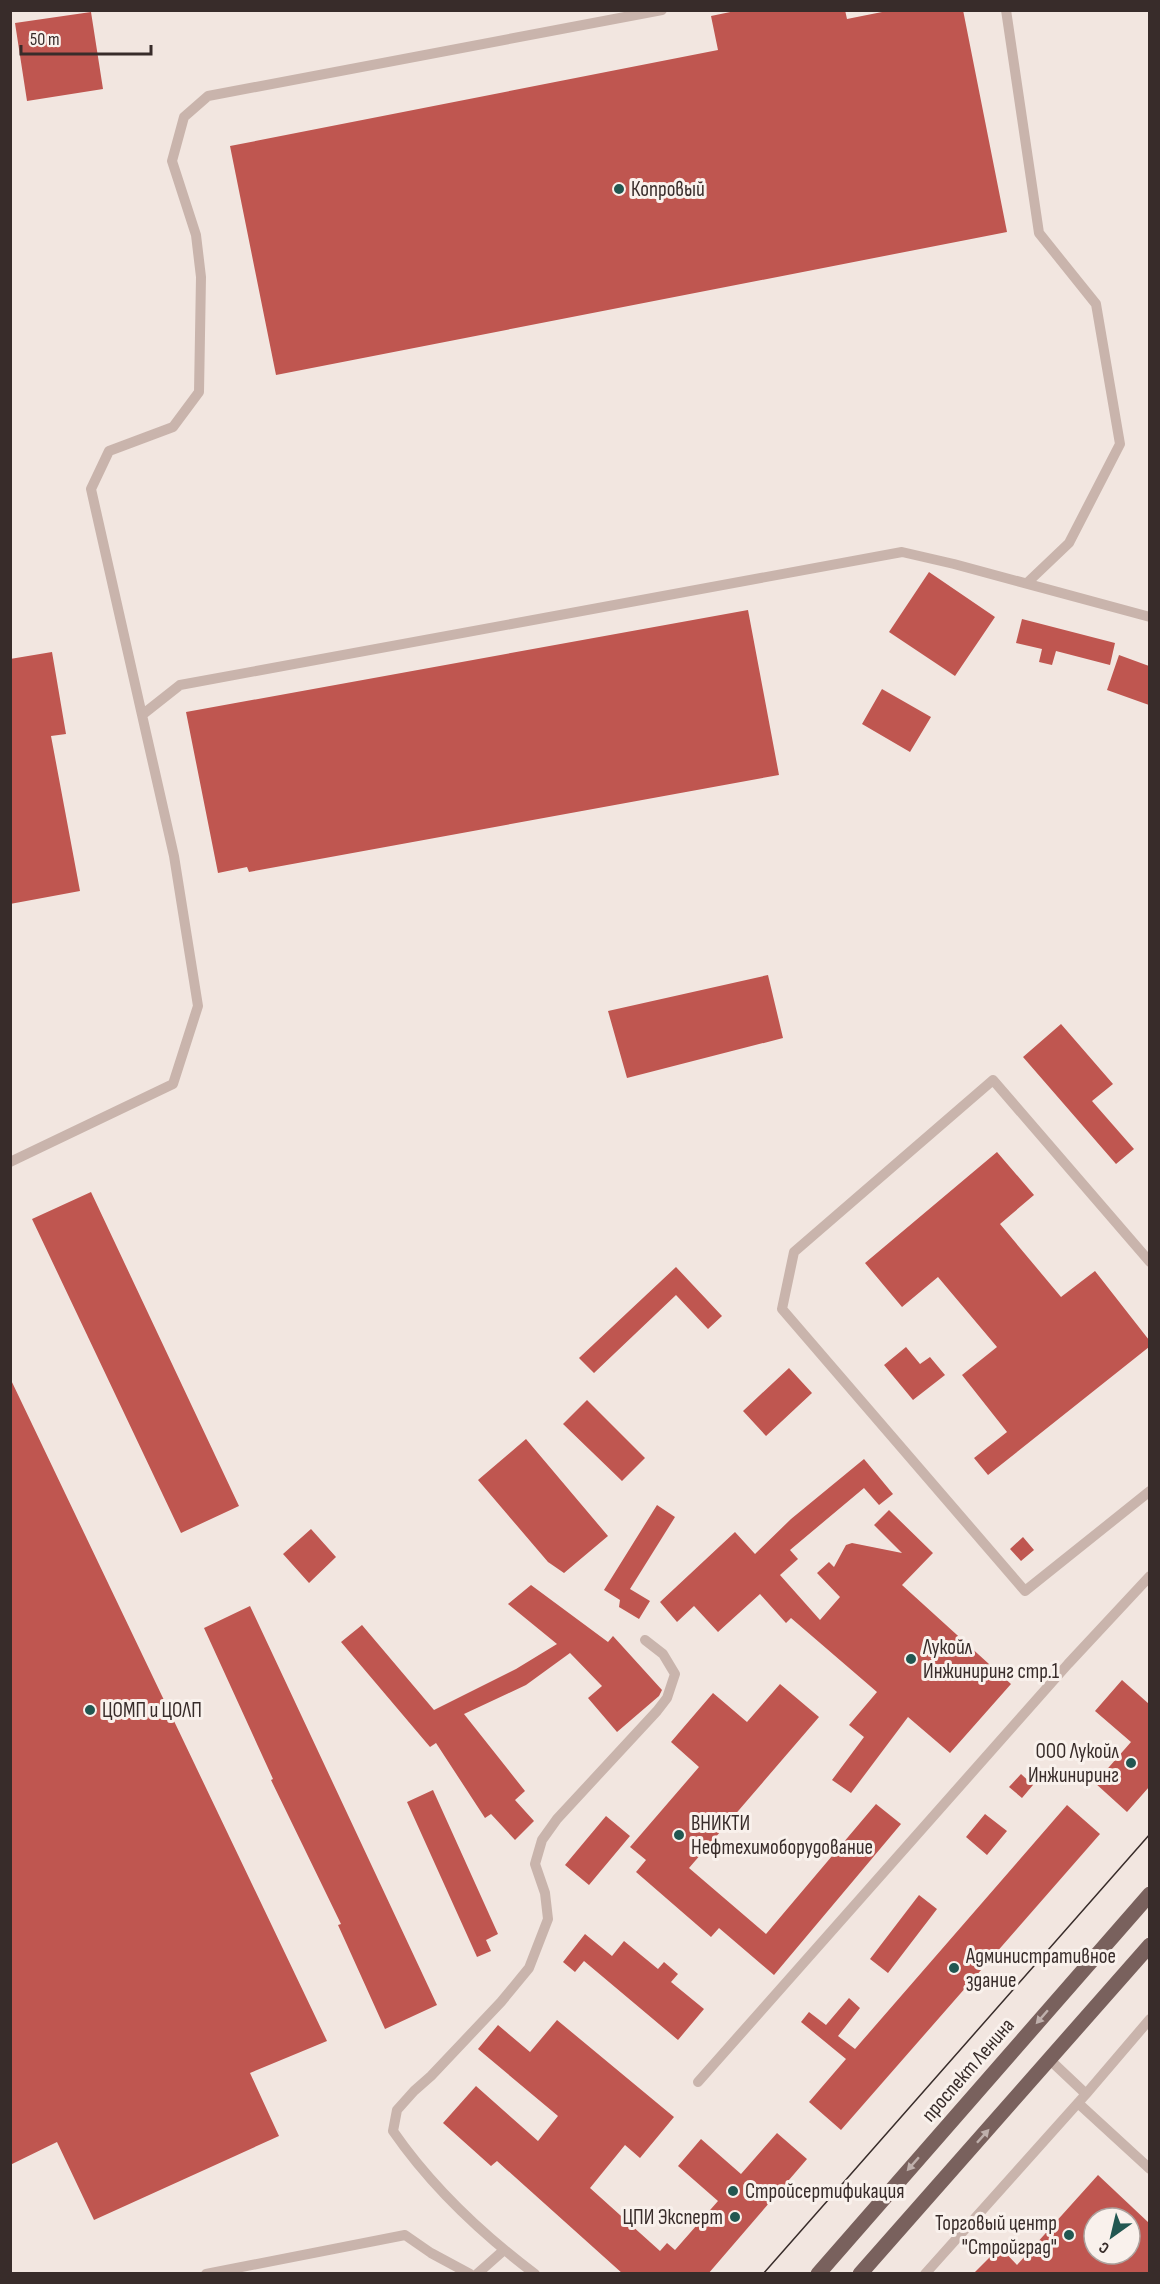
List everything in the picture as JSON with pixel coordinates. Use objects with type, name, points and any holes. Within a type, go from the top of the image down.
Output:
[{"type":"main road","name":"проспект Ленина","points":[[818,2274],[1149,1894]]},
{"type":"main road","points":[[860,2274],[1149,1945]]},
{"type":"lane","points":[[10,1162],[173,1084],[198,1006],[174,856],[91,489],[109,451],[173,427],[199,392],[201,277],[196,235],[172,161],[184,117],[208,96],[662,10]]},
{"type":"lane","points":[[1006,10],[1039,233],[1096,304],[1120,444],[1069,543],[1028,583]]},
{"type":"lane","points":[[142,715],[180,685],[902,552],[1149,616]]},
{"type":"lane","points":[[1149,1262],[993,1080],[794,1252],[782,1310],[1025,1591],[1149,1491]]},
{"type":"lane","points":[[698,2082],[1068,1664],[1149,1576]]},
{"type":"lane","points":[[535,2274],[504,2250],[428,2177],[393,2131],[397,2110],[501,2002],[529,1968],[548,1919],[545,1893],[535,1864],[542,1840],[557,1819],[624,1748],[667,1698],[675,1674],[663,1654],[645,1640]]},
{"type":"lane","points":[[925,2274],[1082,2098],[1149,2019]]},
{"type":"lane","points":[[1050,2060],[1082,2098],[1149,2169]]},
{"type":"lane","points":[[206,2274],[405,2235],[430,2253],[470,2274]]},
{"type":"lane","points":[[477,2274],[504,2250]]},
{"type":"building","name":"Копровый","points":[[740,10],[845,10],[847,19],[892,10],[963,10],[1007,232],[276,375],[230,146],[718,50],[711,16]]},
{"type":"building","points":[[91,12],[103,89],[27,101],[15,23]]},
{"type":"building","points":[[929,572],[995,617],[955,676],[889,632]]},
{"type":"building","points":[[748,610],[779,775],[249,872],[247,867],[218,873],[186,712]]},
{"type":"building","points":[[1022,619],[1115,643],[1110,665],[1056,651],[1052,665],[1039,662],[1042,649],[1016,643]]},
{"type":"building","points":[[52,652],[66,734],[51,736],[80,891],[10,904],[10,659]]},
{"type":"building","points":[[1119,655],[1149,666],[1149,705],[1107,690]]},
{"type":"building","points":[[882,689],[931,717],[910,752],[862,724]]},
{"type":"building","points":[[768,975],[783,1038],[627,1078],[608,1011]]},
{"type":"building","points":[[1061,1024],[1113,1084],[1092,1101],[1134,1149],[1116,1164],[1023,1057]]},
{"type":"building","points":[[997,1152],[1034,1195],[1000,1224],[1061,1297],[1095,1271],[1149,1340],[1149,1347],[988,1475],[974,1458],[1007,1432],[962,1375],[997,1347],[938,1277],[902,1307],[865,1263]]},
{"type":"building","points":[[91,1192],[239,1506],[181,1533],[32,1219]]},
{"type":"building","points":[[676,1267],[722,1316],[708,1329],[676,1295],[594,1373],[579,1358]]},
{"type":"building","points":[[906,1347],[920,1364],[930,1357],[945,1375],[913,1400],[884,1365]]},
{"type":"building","points":[[789,1368],[812,1393],[766,1436],[743,1411]]},
{"type":"building","name":"ЦОМП и ЦОЛП","points":[[10,1378],[327,2041],[250,2073],[279,2136],[94,2220],[57,2142],[10,2165]]},
{"type":"building","points":[[587,1400],[645,1458],[622,1481],[563,1424]]},
{"type":"building","points":[[526,1439],[608,1536],[564,1573],[548,1562],[478,1480]]},
{"type":"building","points":[[864,1459],[893,1494],[879,1505],[864,1488],[790,1550],[798,1559],[780,1575],[820,1620],[840,1597],[817,1573],[829,1562],[834,1567],[846,1545],[852,1543],[902,1553],[874,1525],[889,1510],[933,1553],[902,1585],[1011,1684],[950,1753],[908,1717],[851,1793],[832,1780],[864,1737],[849,1725],[877,1692],[791,1618],[786,1623],[760,1594],[718,1632],[694,1606],[677,1622],[660,1602],[735,1532],[755,1554],[791,1519]]},
{"type":"building","points":[[657,1505],[675,1517],[630,1589],[650,1601],[639,1619],[619,1607],[620,1600],[604,1590]]},
{"type":"building","points":[[311,1529],[336,1557],[309,1583],[283,1554]]},
{"type":"building","points":[[1023,1537],[1034,1550],[1021,1561],[1010,1549]]},
{"type":"building","points":[[531,1585],[608,1642],[613,1636],[662,1690],[659,1696],[617,1732],[588,1698],[602,1686],[570,1653],[526,1685],[464,1714],[525,1791],[515,1800],[534,1821],[515,1840],[491,1814],[485,1818],[436,1743],[430,1747],[341,1642],[362,1625],[434,1710],[516,1669],[557,1644],[508,1604]]},
{"type":"building","points":[[250,1606],[437,2005],[385,2029],[338,1925],[341,1924],[271,1780],[273,1779],[204,1628]]},
{"type":"building","name":"ООО Лукойл Инжиниринг","points":[[1122,1680],[1149,1704],[1149,1787],[1127,1812],[1095,1783],[1131,1742],[1095,1711]]},
{"type":"building","name":"ВНИКТИ Нефтехимоборудование","points":[[780,1684],[819,1717],[689,1868],[766,1934],[876,1804],[901,1824],[774,1975],[719,1928],[711,1937],[636,1872],[646,1860],[630,1847],[699,1767],[671,1742],[713,1693],[747,1722]]},
{"type":"building","points":[[1021,1774],[1033,1785],[1022,1798],[1009,1787]]},
{"type":"building","points":[[433,1790],[498,1934],[486,1940],[491,1951],[477,1957],[407,1802]]},
{"type":"building","name":"Административное здание","points":[[1067,1805],[1100,1834],[841,2130],[809,2102],[846,2059],[801,2022],[809,2012],[826,2025],[849,1998],[860,2008],[838,2036],[855,2049]]},
{"type":"building","points":[[985,1814],[1007,1831],[987,1855],[966,1837]]},
{"type":"building","points":[[606,1816],[630,1836],[589,1885],[565,1865]]},
{"type":"building","points":[[919,1895],[937,1909],[888,1973],[870,1959]]},
{"type":"building","points":[[585,1934],[612,1956],[624,1941],[658,1969],[664,1962],[678,1974],[671,1982],[704,2009],[678,2040],[584,1961],[575,1972],[563,1962]]},
{"type":"building","points":[[557,2020],[674,2117],[640,2158],[625,2145],[590,2188],[660,2251],[667,2243],[675,2250],[718,2201],[678,2166],[701,2139],[741,2174],[777,2133],[807,2159],[708,2274],[623,2274],[497,2161],[491,2166],[443,2123],[476,2086],[538,2141],[558,2116],[478,2049],[498,2025],[530,2052]]},
{"type":"building","name":"Торговый центр \"Стройград\"","points":[[1098,2175],[1131,2206],[1082,2206],[1082,2266],[1142,2266],[1142,2216],[1149,2223],[1149,2274],[973,2274],[1000,2247],[1017,2265]]},
{"type":"tram line","points":[[763,2274],[1150,1834]]},
{"type":"place","name":"Копровый","points":[[619,189]]},
{"type":"place","name":"Лукойл Инжиниринг стр.1","points":[[911,1659]]},
{"type":"place","name":"ЦОМП и ЦОЛП","points":[[90,1710]]},
{"type":"place","name":"ООО Лукойл Инжиниринг","points":[[1131,1763]]},
{"type":"place","name":"ВНИКТИ Нефтехимоборудование","points":[[679,1835]]},
{"type":"place","name":"Административное здание","points":[[954,1968]]},
{"type":"place","name":"Стройсертификация","points":[[733,2191]]},
{"type":"place","name":"ЦПИ Эксперт","points":[[735,2217]]},
{"type":"place","name":"Торговый центр \"Стройград\"","points":[[1069,2235]]}]
